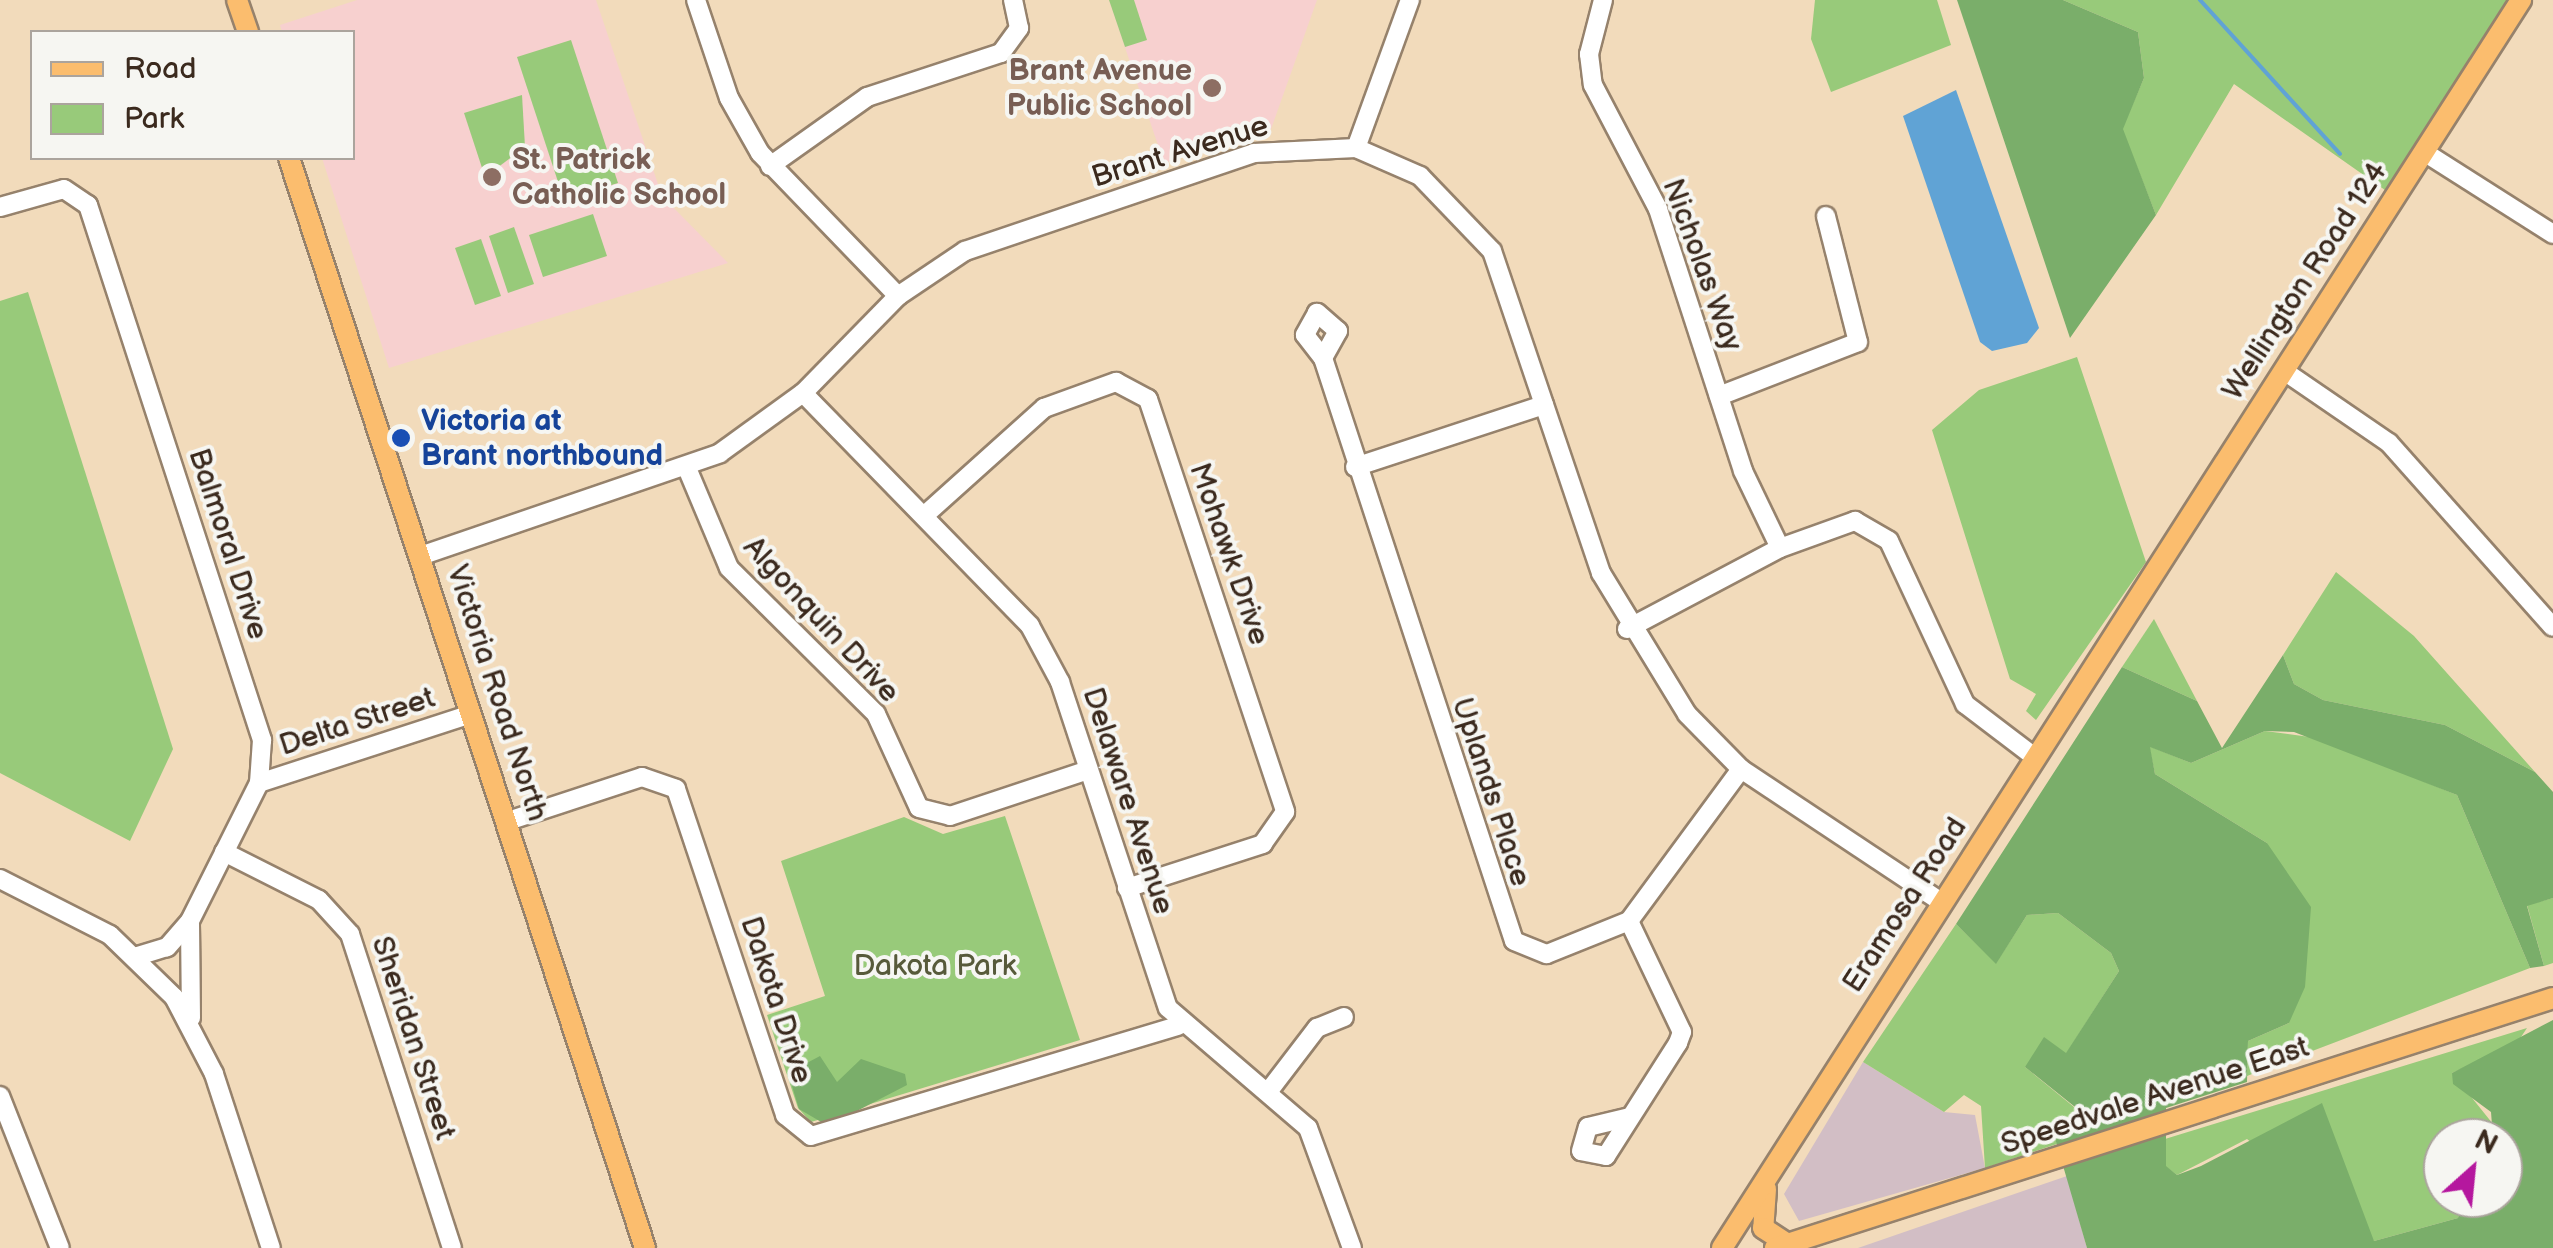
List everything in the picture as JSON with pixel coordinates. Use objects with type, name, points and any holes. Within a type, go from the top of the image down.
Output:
[{"type":"main road","points":[[237,0],[247,30]]},
{"type":"main road","name":"Wellington Road 124","points":[[2140,595],[2521,0]]},
{"type":"main road","name":"Victoria Road North","points":[[289,160],[646,1248]]},
{"type":"main road","name":"Eramosa Road","points":[[1722,1248],[2140,595]]},
{"type":"main road","name":"Speedvale Avenue East","points":[[1782,1246],[2553,998]]},
{"type":"main road","points":[[1770,1173],[1760,1218],[1782,1246]]},
{"type":"street","points":[[696,0],[729,98],[770,166],[898,296]]},
{"type":"street","points":[[770,166],[867,97],[1000,53],[1019,28],[1013,0]]},
{"type":"street","points":[[1356,148],[1410,0]]},
{"type":"street","name":"Nicholas Way","points":[[1603,0],[1589,54],[1593,85],[1658,208],[1719,396],[1780,548]]},
{"type":"street","name":"Brant Avenue","points":[[420,556],[686,468],[803,393],[898,296],[996,238],[1254,154],[1356,148],[1420,176],[1492,251],[1627,629],[1687,714],[1741,770],[1941,902]]},
{"type":"street","points":[[2424,152],[2553,234]]},
{"type":"street","name":"Balmoral Drive","points":[[0,206],[64,189],[88,205],[252,704],[260,783]]},
{"type":"street","points":[[1719,396],[1858,342],[1826,216]]},
{"type":"street","name":"Uplands Place","points":[[1323,358],[1508,932],[1523,949],[1547,954],[1629,921]]},
{"type":"street","points":[[2284,371],[2390,442],[2553,627]]},
{"type":"street","name":"Mohawk Drive","points":[[926,514],[1044,408],[1116,382],[1148,399],[1284,812],[1263,844],[1127,888]]},
{"type":"street","name":"Delaware Avenue","points":[[803,393],[926,514],[1030,626],[1088,770],[1178,1026]]},
{"type":"street","points":[[1355,467],[1544,404]]},
{"type":"street","name":"Algonquin Drive","points":[[686,468],[730,568],[876,714],[919,808],[950,816],[1088,770]]},
{"type":"street","points":[[1627,629],[1780,548],[1835,525],[1874,527],[1966,704],[2036,758]]},
{"type":"street","name":"Delta Street","points":[[260,783],[471,714]]},
{"type":"street","points":[[1630,1117],[1682,1024],[1629,921],[1741,770]]},
{"type":"street","name":"Dakota Drive","points":[[508,821],[642,778],[676,789],[785,1115],[811,1136],[1178,1026]]},
{"type":"street","points":[[137,956],[167,947],[190,921],[260,783]]},
{"type":"street","name":"Sheridan Street","points":[[224,852],[319,900],[350,934],[452,1248]]},
{"type":"street","points":[[1,882],[137,956],[191,1023]]},
{"type":"street","points":[[190,921],[191,1023],[271,1248]]},
{"type":"street","points":[[1268,1092],[1317,1028],[1344,1017]]},
{"type":"street","points":[[1178,1026],[1268,1092],[1319,1147],[1352,1248]]},
{"type":"street","points":[[0,1096],[60,1248]]},
{"type":"shaded area","name":"St. Patrick Catholic School","points":[[357,0],[596,0],[662,196],[728,263],[389,368],[323,160],[355,160],[355,30],[281,30],[280,25]]},
{"type":"shaded area","name":"Brant Avenue Public School","points":[[1109,0],[1317,0],[1271,129],[1164,163]]},
{"type":"shaded area","points":[[1863,1062],[1944,1112],[1975,1115],[1985,1168],[1799,1221],[1784,1194]]},
{"type":"shaded area","points":[[2067,1176],[2087,1248],[1858,1248]]},
{"type":"green space","points":[[1109,0],[1134,0],[1147,40],[1125,47]]},
{"type":"green space","points":[[1815,0],[1937,0],[1951,45],[1831,92],[1811,39]]},
{"type":"green space","points":[[1957,0],[2063,0],[2138,32],[2144,78],[2123,129],[2156,215],[2070,338]]},
{"type":"green space","points":[[2063,0],[2512,0],[2385,190],[2234,84],[2156,215],[2122,129],[2144,78],[2138,32]]},
{"type":"green space","points":[[571,40],[618,183],[564,200],[517,57]]},
{"type":"green space","points":[[522,95],[525,147],[485,177],[464,113]]},
{"type":"green space","points":[[593,214],[607,256],[543,277],[529,235]]},
{"type":"green space","points":[[514,227],[534,284],[508,293],[489,236]]},
{"type":"green space","points":[[481,239],[501,296],[475,305],[455,248]]},
{"type":"green space","points":[[28,292],[173,749],[130,841],[0,773],[0,301]]},
{"type":"green space","points":[[2077,357],[2146,562],[2036,720],[2026,711],[2036,694],[2010,679],[1932,430],[1979,390]]},
{"type":"green space","points":[[2336,572],[2414,636],[2535,772],[2445,725],[2323,700],[2294,684],[2283,655]]},
{"type":"green space","points":[[2154,619],[2197,701],[2122,667]]},
{"type":"green space","points":[[2283,655],[2294,684],[2323,700],[2445,725],[2535,772],[2553,792],[2553,898],[2527,906],[2544,966],[2530,968],[2457,795],[2294,732],[2265,731],[2191,763],[2150,747],[2155,774],[2267,843],[2311,907],[2305,987],[2289,1023],[2248,1041],[2247,1082],[2166,1108],[2166,1166],[2177,1175],[2201,1166],[2322,1103],[2374,1241],[2458,1218],[2523,1218],[2523,1118],[2491,1118],[2491,1112],[2453,1084],[2452,1073],[2553,1020],[2553,1248],[2087,1248],[2052,1128],[2085,1115],[2025,1067],[2044,1037],[2066,1053],[2119,971],[2111,953],[2058,913],[2027,915],[1996,964],[1956,924],[2122,667],[2197,701],[2222,748]]},
{"type":"green space","points":[[2265,731],[2317,738],[2457,795],[2530,968],[2247,1076],[2248,1041],[2289,1023],[2267,843],[2155,774],[2149,746],[2191,763]]},
{"type":"green space","name":"Dakota Park","points":[[1005,816],[1080,1040],[811,1122],[798,1108],[767,1015],[825,996],[781,861],[904,817],[943,834]]},
{"type":"green space","points":[[2553,898],[2553,963],[2544,966],[2527,905]]},
{"type":"green space","points":[[2058,913],[2111,953],[2119,971],[2066,1054],[2025,1067],[2085,1116],[2052,1128],[2057,1144],[1985,1168],[1981,1106],[1964,1095],[1944,1112],[1863,1062],[1956,924],[1996,963],[2027,915]]},
{"type":"green space","points":[[2527,1028],[2517,1043],[2452,1073],[2488,1118],[2423,1118],[2423,1218],[2458,1218],[2374,1241],[2247,1139],[2177,1175],[2165,1166],[2165,1139]]},
{"type":"green space","points":[[820,1056],[837,1082],[861,1059],[905,1074],[907,1085],[828,1126],[799,1109],[788,1073]]},
{"type":"water","points":[[1956,90],[2039,328],[2027,343],[1992,351],[1980,342],[1903,116]]},
{"type":"waterway","points":[[2200,0],[2340,154]]},
{"type":"place","name":"Brant Avenue Public School","points":[[1212,88]]},
{"type":"place","name":"St. Patrick Catholic School","points":[[492,177]]},
{"type":"place","name":"Victoria at Brant northbound","points":[[401,438]]}]
